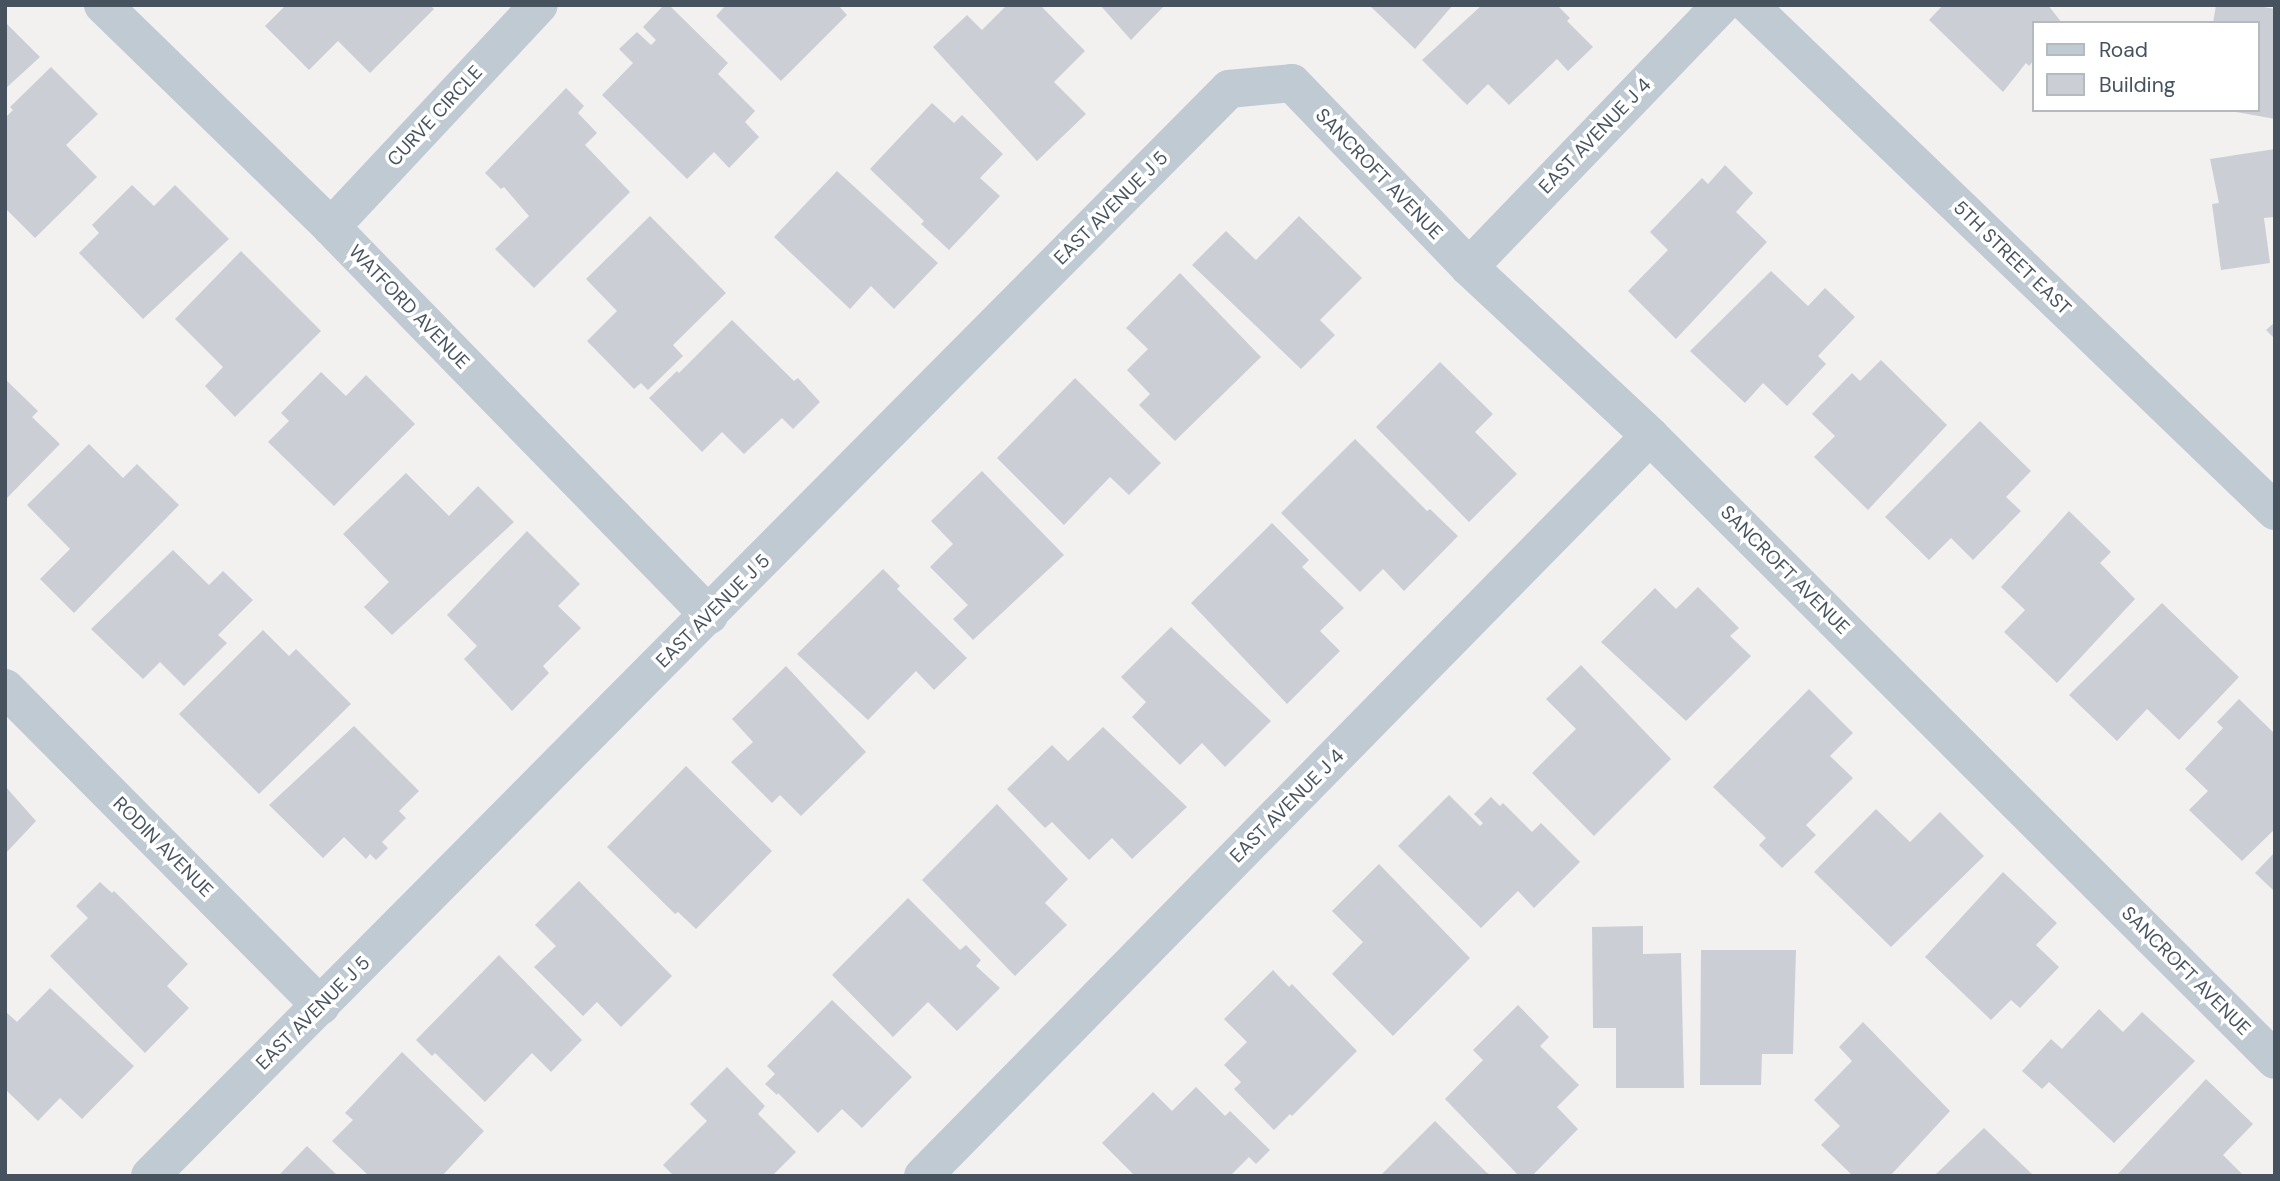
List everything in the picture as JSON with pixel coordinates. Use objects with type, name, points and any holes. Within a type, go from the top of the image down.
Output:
[{"type":"street","name":"WATFORD AVENUE","points":[[103,5],[331,227],[709,614]]},
{"type":"street","name":"CURVE CIRCLE","points":[[331,227],[539,5]]},
{"type":"street","name":"EAST AVENUE J 4","points":[[1469,267],[1721,5]]},
{"type":"street","name":"5TH STREET EAST","points":[[1749,5],[2275,511]]},
{"type":"street","name":"SANCROFT AVENUE","points":[[1292,83],[1469,267],[1650,436],[2275,1060]]},
{"type":"street","name":"EAST AVENUE J 5","points":[[150,1176],[1228,89],[1292,83]]},
{"type":"street","name":"EAST AVENUE J 4","points":[[923,1176],[1650,436]]},
{"type":"street","name":"RODIN AVENUE","points":[[5,688],[321,1006]]},
{"type":"building","points":[[286,5],[430,5],[434,9],[370,73],[338,41],[309,70],[265,26]]},
{"type":"building","points":[[664,5],[669,5],[728,63],[718,74],[755,111],[745,122],[759,137],[729,168],[714,152],[687,179],[602,95],[633,63],[619,49],[637,32],[651,45],[656,40],[643,27]]},
{"type":"building","points":[[726,5],[838,5],[847,15],[781,81],[716,16]]},
{"type":"building","points":[[1007,5],[1040,5],[1085,51],[1054,82],[1086,114],[1037,161],[933,47],[967,15],[982,30]]},
{"type":"building","points":[[1100,5],[1165,5],[1131,40]]},
{"type":"building","points":[[1369,5],[1453,5],[1415,49]]},
{"type":"building","points":[[1482,5],[1557,5],[1570,18],[1567,21],[1593,47],[1568,71],[1557,59],[1509,105],[1488,84],[1467,105],[1422,60]]},
{"type":"building","points":[[1943,5],[2048,5],[2060,21],[2032,21],[2032,62],[2029,66],[2026,63],[2003,92],[1929,20]]},
{"type":"building","points":[[2216,5],[2253,5],[2275,9],[2275,119],[2236,112],[2259,112],[2259,21],[2213,21]]},
{"type":"building","points":[[5,22],[40,57],[5,89]]},
{"type":"building","points":[[51,67],[98,114],[66,145],[97,177],[35,238],[5,208],[5,118],[13,110],[10,107]]},
{"type":"building","points":[[566,88],[584,106],[578,113],[597,133],[585,145],[630,192],[534,288],[495,249],[529,216],[504,187],[501,189],[485,173]]},
{"type":"building","points":[[932,103],[954,123],[962,115],[1003,154],[980,178],[1000,196],[949,250],[921,224],[924,221],[870,169]]},
{"type":"building","points":[[2275,149],[2275,217],[2264,218],[2270,263],[2221,270],[2212,204],[2219,203],[2210,159]]},
{"type":"building","points":[[1725,165],[1753,193],[1736,212],[1767,242],[1676,339],[1628,291],[1668,250],[1650,232],[1702,178],[1708,184]]},
{"type":"building","points":[[837,171],[938,263],[894,309],[871,286],[850,309],[774,237]]},
{"type":"building","points":[[132,185],[154,206],[175,185],[229,239],[143,319],[79,253],[99,233],[92,225]]},
{"type":"building","points":[[650,216],[726,293],[673,345],[683,356],[648,390],[641,383],[634,389],[587,341],[617,311],[586,279]]},
{"type":"building","points":[[1299,216],[1362,278],[1320,320],[1335,335],[1301,369],[1192,265],[1226,231],[1256,260]]},
{"type":"building","points":[[241,251],[321,331],[235,417],[205,386],[223,367],[175,319]]},
{"type":"building","points":[[1771,271],[1808,306],[1825,288],[1855,317],[1818,356],[1826,364],[1787,406],[1763,383],[1745,403],[1690,351]]},
{"type":"building","points":[[1180,273],[1261,357],[1175,441],[1139,405],[1150,394],[1127,370],[1148,349],[1126,328]]},
{"type":"building","points":[[732,320],[794,381],[798,378],[820,402],[793,429],[782,418],[744,454],[722,432],[702,452],[649,398],[677,371],[679,373]]},
{"type":"building","points":[[2275,322],[2275,339],[2266,330]]},
{"type":"building","points":[[1881,360],[1947,425],[1868,510],[1814,457],[1835,436],[1812,414],[1852,373],[1860,381]]},
{"type":"building","points":[[1440,362],[1493,414],[1475,432],[1517,474],[1469,522],[1376,427]]},
{"type":"building","points":[[321,372],[346,396],[366,375],[415,424],[334,506],[268,442],[289,421],[281,413]]},
{"type":"building","points":[[1075,378],[1161,463],[1129,495],[1110,477],[1064,525],[997,458]]},
{"type":"building","points":[[5,379],[38,411],[32,417],[60,444],[5,500]]},
{"type":"building","points":[[1980,421],[2031,471],[2006,497],[2021,511],[1973,560],[1951,538],[1929,560],[1885,517]]},
{"type":"building","points":[[1355,439],[1427,511],[1430,509],[1458,536],[1404,591],[1383,569],[1360,592],[1281,513]]},
{"type":"building","points":[[89,444],[123,478],[137,464],[179,505],[74,613],[40,579],[70,549],[27,505]]},
{"type":"building","points":[[982,471],[1064,555],[973,640],[953,619],[968,605],[930,567],[953,544],[931,521]]},
{"type":"building","points":[[406,473],[449,516],[478,486],[514,522],[392,635],[364,607],[389,582],[343,534]]},
{"type":"building","points":[[2069,511],[2111,552],[2100,563],[2135,599],[2057,683],[2004,632],[2025,610],[2001,587]]},
{"type":"building","points":[[1272,523],[1309,560],[1302,567],[1344,608],[1320,631],[1340,651],[1287,704],[1191,603]]},
{"type":"building","points":[[527,531],[580,584],[558,606],[581,628],[543,666],[549,673],[512,711],[464,659],[477,646],[447,615]]},
{"type":"building","points":[[173,550],[209,585],[223,571],[253,600],[218,635],[227,643],[184,686],[160,662],[143,679],[91,629]]},
{"type":"building","points":[[883,569],[900,586],[897,589],[967,658],[934,690],[916,671],[868,720],[797,654]]},
{"type":"building","points":[[1698,587],[1739,628],[1730,636],[1751,656],[1686,721],[1601,642],[1655,588],[1676,609]]},
{"type":"building","points":[[2162,603],[2239,677],[2179,740],[2147,709],[2117,741],[2069,695]]},
{"type":"building","points":[[1171,627],[1271,721],[1225,767],[1202,743],[1180,765],[1132,717],[1146,702],[1121,677]]},
{"type":"building","points":[[263,630],[289,656],[296,649],[351,704],[259,794],[179,714]]},
{"type":"building","points":[[1581,665],[1671,759],[1594,836],[1532,773],[1576,729],[1546,699]]},
{"type":"building","points":[[786,666],[866,752],[801,816],[780,795],[772,803],[731,762],[753,742],[732,719]]},
{"type":"building","points":[[1809,689],[1853,733],[1830,756],[1853,778],[1806,825],[1816,835],[1782,868],[1759,845],[1766,838],[1713,787]]},
{"type":"building","points":[[2239,699],[2275,734],[2275,829],[2242,861],[2189,810],[2208,791],[2185,769],[2223,728],[2217,722]]},
{"type":"building","points":[[354,726],[419,791],[399,811],[406,818],[382,842],[388,848],[376,860],[370,854],[366,859],[344,837],[323,858],[269,805]]},
{"type":"building","points":[[1103,727],[1187,807],[1132,859],[1112,838],[1089,860],[1052,822],[1045,828],[1007,789],[1052,745],[1068,761]]},
{"type":"building","points":[[686,766],[772,851],[696,929],[678,912],[675,914],[607,847]]},
{"type":"building","points":[[5,786],[36,821],[5,854]]},
{"type":"building","points":[[1449,795],[1480,826],[1483,823],[1474,814],[1491,797],[1500,806],[1503,803],[1532,832],[1541,823],[1580,862],[1534,908],[1518,891],[1481,928],[1398,846]]},
{"type":"building","points":[[997,804],[1068,879],[1045,903],[1067,925],[1015,976],[922,880]]},
{"type":"building","points":[[1876,809],[1910,842],[1940,812],[1984,856],[1891,947],[1814,872]]},
{"type":"building","points":[[2275,852],[2275,892],[2255,873]]},
{"type":"building","points":[[1379,864],[1470,958],[1393,1036],[1332,974],[1363,942],[1332,911]]},
{"type":"building","points":[[2003,872],[2057,923],[2036,945],[2059,967],[2020,1008],[2011,1000],[1991,1020],[1925,957]]},
{"type":"building","points":[[579,881],[672,976],[621,1027],[597,1002],[583,1016],[534,967],[556,946],[535,925]]},
{"type":"building","points":[[100,882],[112,893],[114,891],[188,964],[167,986],[189,1008],[145,1053],[50,956],[88,918],[76,906]]},
{"type":"building","points":[[908,898],[960,950],[966,945],[981,960],[976,966],[1000,988],[957,1031],[928,1002],[893,1037],[832,975]]},
{"type":"building","points":[[1643,926],[1643,954],[1681,953],[1684,1088],[1616,1088],[1616,1028],[1593,1028],[1592,927]]},
{"type":"building","points":[[1701,950],[1796,950],[1793,1054],[1762,1054],[1761,1085],[1700,1085]]},
{"type":"building","points":[[499,955],[582,1040],[551,1072],[532,1053],[485,1102],[435,1053],[432,1056],[416,1040]]},
{"type":"building","points":[[1273,970],[1289,987],[1292,984],[1357,1051],[1292,1116],[1290,1114],[1274,1130],[1234,1089],[1241,1082],[1224,1065],[1247,1042],[1224,1019]]},
{"type":"building","points":[[50,988],[134,1066],[82,1119],[60,1098],[38,1121],[5,1089],[5,1011],[17,1022]]},
{"type":"building","points":[[832,1000],[912,1077],[862,1128],[842,1109],[818,1133],[778,1093],[777,1095],[765,1084],[775,1074],[767,1066]]},
{"type":"building","points":[[1518,1005],[1549,1037],[1540,1046],[1579,1085],[1557,1107],[1578,1129],[1532,1176],[1519,1176],[1445,1099],[1483,1060],[1473,1050]]},
{"type":"building","points":[[2099,1009],[2123,1032],[2142,1012],[2195,1061],[2114,1143],[2049,1082],[2042,1089],[2022,1071],[2051,1039],[2062,1049]]},
{"type":"building","points":[[1863,1022],[1950,1111],[1890,1176],[1853,1176],[1821,1145],[1840,1126],[1814,1100],[1852,1061],[1839,1047]]},
{"type":"building","points":[[402,1052],[484,1131],[442,1176],[369,1176],[332,1141],[353,1120],[345,1113]]},
{"type":"building","points":[[727,1067],[765,1106],[758,1114],[796,1152],[772,1176],[674,1176],[663,1165],[707,1121],[690,1104]]},
{"type":"building","points":[[2206,1079],[2253,1124],[2223,1155],[2244,1176],[2116,1176]]},
{"type":"building","points":[[1196,1087],[1225,1116],[1230,1111],[1270,1150],[1256,1164],[1249,1157],[1230,1176],[1135,1176],[1102,1143],[1153,1092],[1172,1111]]},
{"type":"building","points":[[1435,1121],[1486,1172],[1492,1176],[1380,1176]]},
{"type":"building","points":[[1984,1128],[2034,1176],[1934,1176]]},
{"type":"building","points":[[307,1146],[338,1176],[278,1176]]}]
